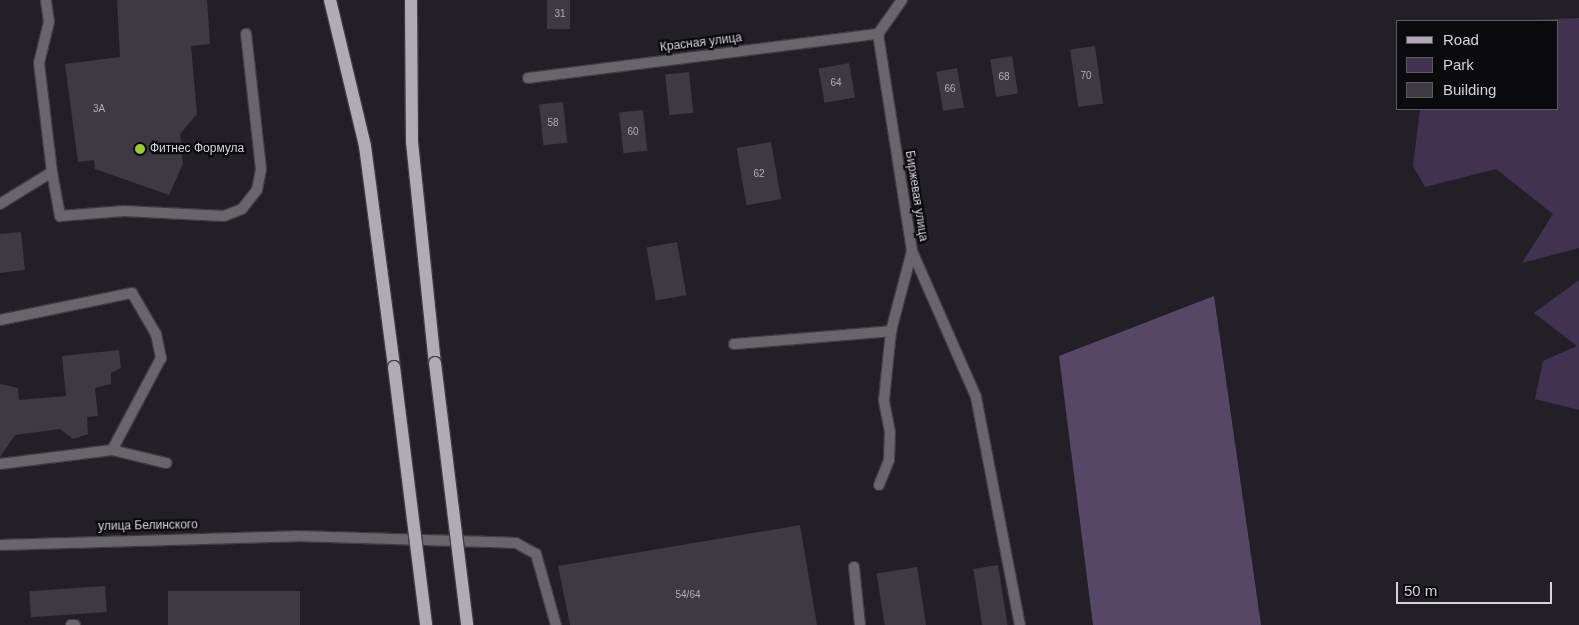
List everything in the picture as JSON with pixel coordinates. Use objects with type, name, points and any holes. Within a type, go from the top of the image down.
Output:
[{"type":"main road","points":[[330,0],[365,146],[426,625]]},
{"type":"main road","points":[[411,0],[412,142],[435,363],[467,625]]},
{"type":"street","points":[[46,0],[49,22],[39,63],[52,172],[60,216],[124,211],[224,216],[242,209],[257,190],[261,170],[246,34]]},
{"type":"street","points":[[878,34],[904,0]]},
{"type":"street","name":"Красная улица","points":[[528,78],[878,34]]},
{"type":"street","name":"Биржевая улица","points":[[878,34],[912,251],[891,331],[884,400],[890,432],[889,460],[879,485]]},
{"type":"street","points":[[0,204],[52,172]]},
{"type":"street","points":[[912,251],[976,397],[1020,625]]},
{"type":"street","points":[[0,320],[132,293],[156,334],[161,358],[112,450]]},
{"type":"street","points":[[734,344],[891,331]]},
{"type":"street","points":[[0,464],[112,450],[166,463]]},
{"type":"street","name":"улица Белинского","points":[[0,545],[296,536],[516,543],[536,554],[556,625]]},
{"type":"street","points":[[854,568],[860,625]]},
{"type":"green space","points":[[1579,18],[1579,248],[1522,263],[1553,214],[1496,169],[1425,187],[1413,166],[1420,110],[1559,110],[1559,20],[1528,20]]},
{"type":"green space","points":[[1579,280],[1579,410],[1535,399],[1543,361],[1577,346],[1534,313]]},
{"type":"shaded area","points":[[1214,296],[1261,625],[1093,625],[1059,356]]},
{"type":"building","points":[[117,0],[207,0],[210,44],[191,46],[197,114],[180,134],[183,164],[169,195],[95,169],[94,160],[78,162],[65,64],[120,57]]},
{"type":"building","points":[[547,0],[570,0],[570,29],[547,29]]},
{"type":"building","points":[[1095,46],[1103,103],[1078,107],[1070,49]]},
{"type":"building","points":[[1012,56],[1018,94],[996,97],[990,59]]},
{"type":"building","points":[[849,63],[855,97],[825,103],[818,68]]},
{"type":"building","points":[[957,68],[964,107],[943,111],[936,72]]},
{"type":"building","points":[[689,72],[693,113],[669,115],[665,75]]},
{"type":"building","points":[[563,102],[567,143],[543,145],[539,105]]},
{"type":"building","points":[[643,110],[647,151],[623,153],[619,113]]},
{"type":"building","points":[[771,142],[781,199],[747,205],[737,148]]},
{"type":"building","points":[[21,232],[25,270],[0,273],[0,234]]},
{"type":"building","points":[[677,242],[686,295],[656,301],[646,247]]},
{"type":"building","points":[[119,350],[121,368],[111,373],[111,384],[95,388],[98,416],[87,417],[88,434],[73,439],[60,429],[15,435],[0,457],[0,384],[18,388],[19,400],[66,396],[62,356]]},
{"type":"building","points":[[800,525],[817,625],[570,625],[558,566]]},
{"type":"building","points":[[998,565],[1008,625],[982,625],[973,569]]},
{"type":"building","points":[[917,567],[926,625],[885,625],[877,573]]},
{"type":"building","points":[[105,586],[107,612],[31,617],[29,591]]},
{"type":"building","points":[[168,591],[300,591],[300,625],[168,625]]},
{"type":"place","name":"Фитнес Формула","points":[[140,149]]}]
